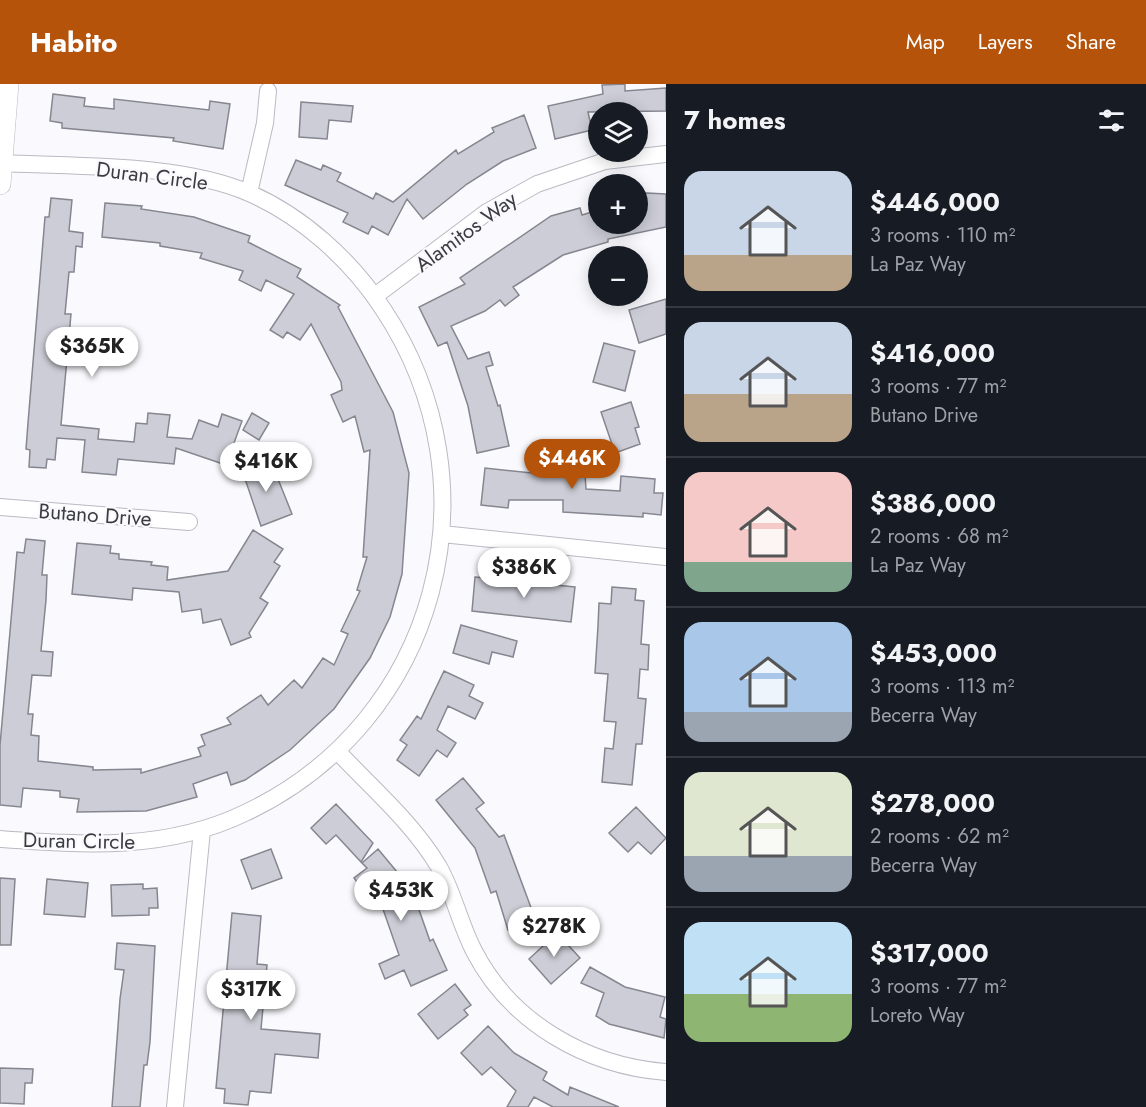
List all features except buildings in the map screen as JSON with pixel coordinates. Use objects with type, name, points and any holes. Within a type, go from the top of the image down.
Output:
[{"type":"street","points":[[0,184],[8,84]]},
{"type":"street","points":[[249,193],[265,123],[268,91]]},
{"type":"street","name":"Alamitos Way","points":[[375,296],[487,212],[528,188],[564,173],[605,161],[666,154]]},
{"type":"street","name":"Duran Circle","points":[[0,839],[88,845],[136,844],[202,830],[277,797],[337,751],[385,695],[403,664],[426,609],[442,534],[442,467],[427,397],[402,339],[375,296],[339,256],[312,232],[249,193],[186,175],[2,163]]},
{"type":"street","name":"Butano Drive","points":[[0,507],[189,522]]},
{"type":"street","points":[[442,534],[666,557]]},
{"type":"street","points":[[337,751],[423,843],[440,869],[475,954],[511,1002],[538,1026],[580,1051],[638,1069],[666,1072]]},
{"type":"street","points":[[175,1107],[202,830]]}]
